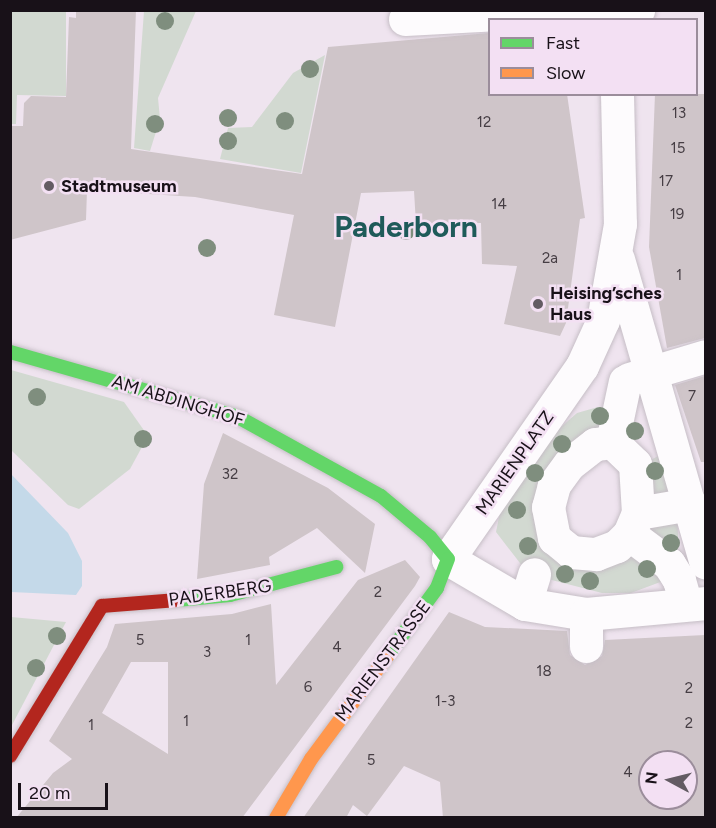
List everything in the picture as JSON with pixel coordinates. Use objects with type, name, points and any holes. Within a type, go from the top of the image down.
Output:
[{"type":"street","points":[[405,19],[573,10]]},
{"type":"street","points":[[587,10],[601,18]]},
{"type":"street","points":[[617,96],[617,253],[638,376],[692,482],[705,563]]},
{"type":"street","name":"MARIENPLATZ","points":[[448,559],[582,366],[603,320],[617,253]]},
{"type":"street","name":"AM ABDINGHOF","points":[[10,352],[238,417],[381,496],[430,537],[448,559]]},
{"type":"street","points":[[582,366],[638,376],[705,356]]},
{"type":"street","points":[[448,559],[516,599],[586,630],[696,603],[669,564],[633,524],[624,453],[638,376]]},
{"type":"street","points":[[516,599],[546,554],[548,507],[554,485],[569,464],[595,444],[624,453],[672,442]]},
{"type":"street","points":[[546,554],[571,552],[596,554],[617,546],[633,524],[692,482]]},
{"type":"street","name":"MARIENSTRASSE","points":[[276,818],[311,759],[437,588],[448,559]]},
{"type":"street","name":"PADERBERG","points":[[10,756],[102,606],[230,595],[336,567]]},
{"type":"shaded area","points":[[11,10],[66,11],[66,96],[17,95],[16,124],[11,124]]},
{"type":"shaded area","points":[[144,11],[196,11],[158,98],[160,119],[150,151],[134,148]]},
{"type":"shaded area","points":[[325,55],[301,173],[220,159],[228,128],[252,127],[293,73]]},
{"type":"shaded area","points":[[11,370],[124,402],[148,436],[130,469],[79,509],[68,505],[11,450]]},
{"type":"shaded area","points":[[598,407],[605,408],[605,424],[540,481],[532,508],[537,531],[631,549],[663,581],[631,593],[602,593],[544,578],[523,567],[496,532],[503,497],[552,435],[577,413]]},
{"type":"shaded area","points":[[660,455],[675,502],[655,506],[647,462]]},
{"type":"shaded area","points":[[677,512],[677,552],[644,534],[653,516]]},
{"type":"shaded area","points":[[11,617],[66,622],[11,727]]},
{"type":"water","points":[[10,473],[68,533],[82,561],[82,586],[76,595],[11,592]]},
{"type":"building","points":[[76,10],[136,10],[131,149],[302,174],[328,47],[488,33],[488,96],[567,96],[585,218],[580,219],[566,323],[560,336],[504,324],[517,266],[482,264],[481,223],[416,224],[414,191],[361,193],[335,327],[274,315],[294,215],[195,197],[87,190],[86,220],[10,240],[10,126],[23,126],[24,103],[31,96],[66,97],[69,17],[76,18]]},
{"type":"building","points":[[705,94],[705,338],[667,348],[649,247],[655,96]]},
{"type":"building","points":[[705,376],[705,462],[701,462],[675,385]]},
{"type":"building","points":[[223,433],[328,488],[375,524],[365,573],[317,528],[269,557],[270,565],[197,579],[204,484]]},
{"type":"building","points":[[405,560],[420,577],[242,818],[16,818],[53,773],[72,759],[49,741],[107,647],[115,624],[232,614],[271,604],[276,685],[358,580]],"holes":[[[131,662],[168,662],[168,754],[102,713]]]},
{"type":"building","points":[[449,612],[485,627],[567,631],[570,655],[585,665],[602,656],[605,640],[705,635],[705,818],[443,818],[440,782],[404,766],[367,816],[353,805],[346,818],[303,818]]},
{"type":"traffic: fast","points":[[10,352],[238,417],[381,496],[430,537],[448,559],[437,588],[388,655]]},
{"type":"traffic: fast","points":[[177,600],[230,595],[336,567]]},
{"type":"traffic: slow","points":[[276,818],[311,759],[388,655]]},
{"type":"traffic: jam","points":[[10,756],[102,606],[177,600]]},
{"type":"place","name":"Stadtmuseum","points":[[49,186]]},
{"type":"place","name":"Heising’sches Haus","points":[[538,304]]},
{"type":"district","name":"Paderborn","points":[[406,227]]}]
